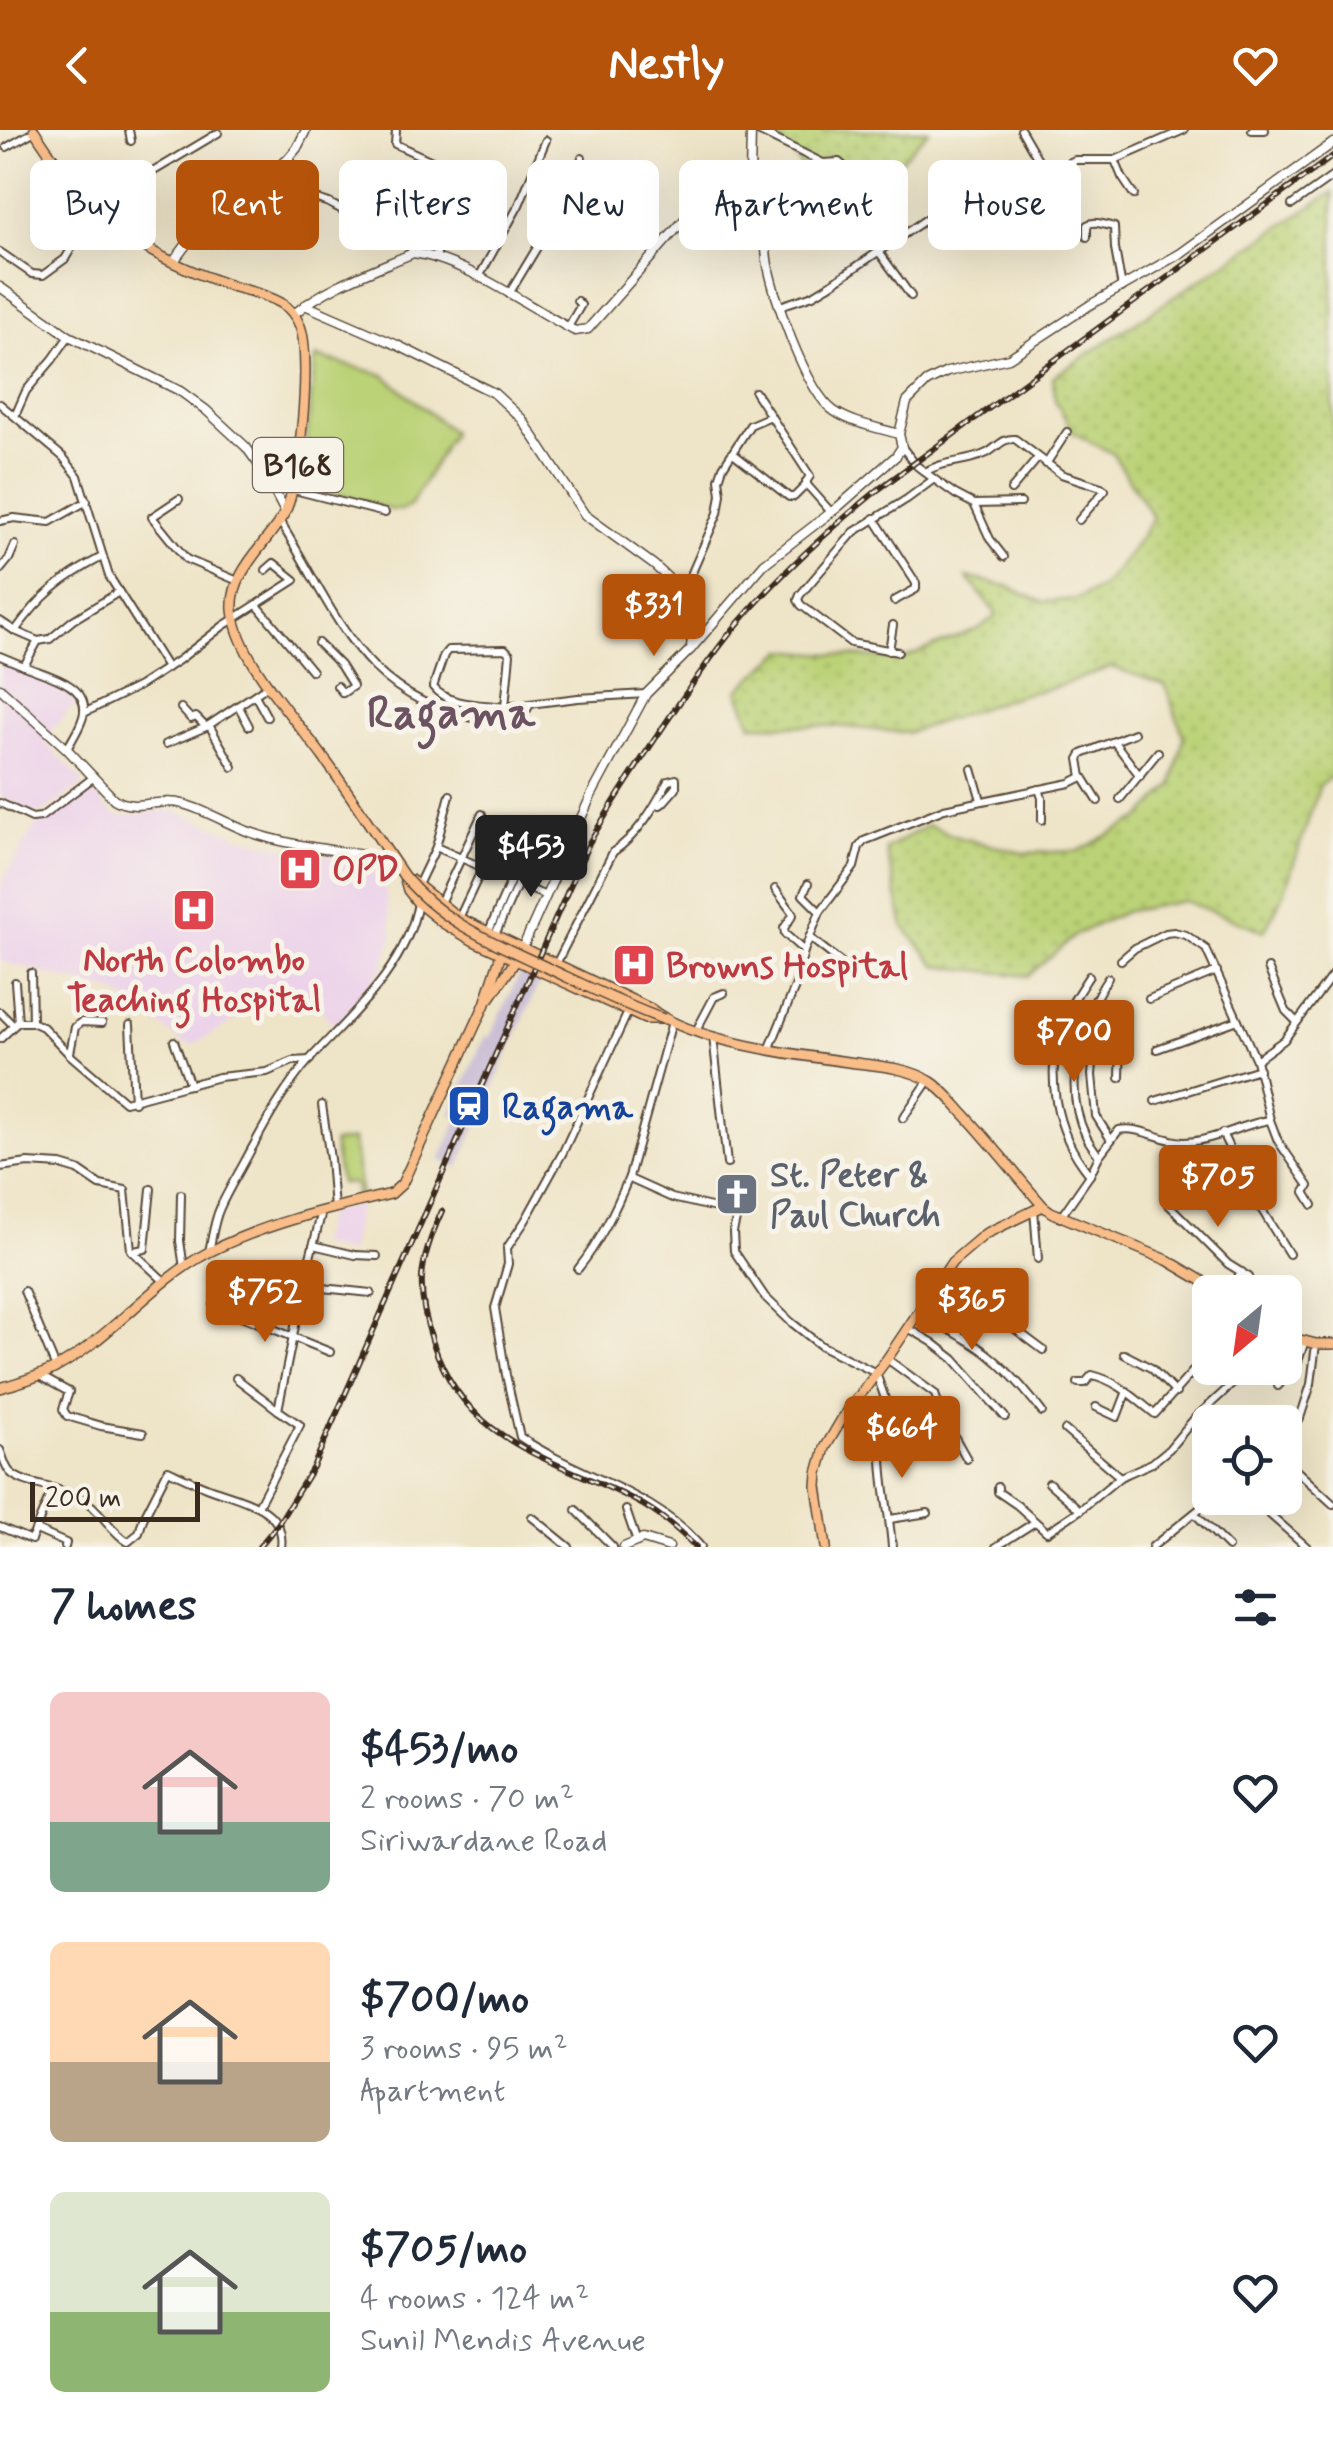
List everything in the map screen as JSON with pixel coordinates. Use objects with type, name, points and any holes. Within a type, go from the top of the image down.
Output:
[{"type":"main road","points":[[38,131],[54,160]]},
{"type":"main road","points":[[152,250],[232,286],[272,298],[294,314]]},
{"type":"main road","name":"B168","points":[[238,581],[280,522],[294,490],[305,368],[302,330],[294,314]]},
{"type":"main road","points":[[238,581],[233,599],[235,620],[268,685],[322,755],[398,868],[435,908],[462,927],[624,1004],[696,1031],[769,1050],[888,1066],[929,1080],[983,1135],[1039,1208],[1167,1260],[1194,1275]]},
{"type":"main road","points":[[398,868],[459,918],[651,1009],[668,1021]]},
{"type":"main road","points":[[398,868],[418,904],[443,924],[645,1020],[668,1021]]},
{"type":"main road","points":[[0,1387],[56,1368],[94,1342],[164,1281],[209,1252],[295,1218],[391,1194],[402,1184],[486,1004],[506,942]]},
{"type":"main road","points":[[486,1004],[522,949]]},
{"type":"main road","points":[[826,1547],[817,1486],[824,1448],[842,1419],[964,1249],[985,1234],[1039,1208]]},
{"type":"main road","points":[[1302,1340],[1333,1344]]},
{"type":"street","points":[[130,130],[131,141]]},
{"type":"street","points":[[174,261],[186,245],[290,157],[306,130]]},
{"type":"street","points":[[752,160],[754,130],[817,160]]},
{"type":"street","points":[[1022,130],[1039,160]]},
{"type":"street","points":[[1081,160],[1114,160],[1184,130]]},
{"type":"street","points":[[1252,130],[1266,130]]},
{"type":"street","points":[[7,147],[38,131]]},
{"type":"street","points":[[396,131],[394,144],[459,176],[436,258]]},
{"type":"street","points":[[156,170],[218,133]]},
{"type":"street","points":[[478,277],[519,205],[546,140]]},
{"type":"street","points":[[1021,503],[974,504],[954,494],[911,460],[899,434],[907,402],[927,382],[947,372],[1010,358],[1090,305],[1181,253],[1333,143]]},
{"type":"street","points":[[290,157],[302,194],[329,203],[404,242],[416,253],[478,277],[575,331],[588,329],[679,226]]},
{"type":"street","points":[[509,294],[556,216],[582,158]]},
{"type":"street","points":[[1114,160],[1134,195]]},
{"type":"street","points":[[1292,205],[1333,176]]},
{"type":"street","points":[[780,306],[813,295],[928,219]]},
{"type":"street","points":[[1087,237],[1090,223],[1114,227],[1122,288]]},
{"type":"street","points":[[0,252],[32,274],[43,276],[70,250]]},
{"type":"street","points":[[766,250],[788,335],[824,403],[837,414],[899,434]]},
{"type":"street","points":[[879,252],[912,296]]},
{"type":"street","points":[[294,314],[336,286],[416,253]]},
{"type":"street","points":[[0,287],[68,336],[180,391],[206,410],[246,448],[285,512]]},
{"type":"street","points":[[568,328],[581,304],[577,300]]},
{"type":"street","points":[[305,305],[494,393],[522,419],[585,514],[654,565],[684,593],[692,621],[691,648]]},
{"type":"street","points":[[15,416],[26,391],[68,336]]},
{"type":"street","points":[[732,453],[788,497],[794,497],[810,476],[755,392]]},
{"type":"street","points":[[0,420],[3,407],[63,457],[78,476],[102,557],[119,592],[167,668]]},
{"type":"street","points":[[692,621],[697,603],[690,577],[718,513],[719,479],[750,426],[771,416]]},
{"type":"street","points":[[1046,464],[1067,432]]},
{"type":"street","points":[[925,472],[936,464],[986,453],[1007,438],[1015,439],[1061,474],[1105,490],[1080,520]]},
{"type":"street","points":[[522,949],[600,778],[646,694],[764,564],[831,512],[902,447]]},
{"type":"street","points":[[1011,490],[1038,458]]},
{"type":"street","points":[[898,652],[851,643],[798,600],[854,532],[934,479]]},
{"type":"street","points":[[806,484],[831,512]]},
{"type":"street","points":[[294,490],[386,513]]},
{"type":"street","points":[[179,499],[152,517],[186,558],[238,581]]},
{"type":"street","points":[[0,521],[14,518],[50,522],[87,501]]},
{"type":"street","points":[[974,504],[990,539],[1004,557]]},
{"type":"street","points":[[874,518],[916,582],[916,589],[894,601]]},
{"type":"street","points":[[280,522],[346,636],[390,683],[432,707],[460,716],[516,722],[524,717],[529,706]]},
{"type":"street","points":[[0,570],[15,545]]},
{"type":"street","points":[[14,631],[48,590],[102,557]]},
{"type":"street","points":[[84,712],[139,686],[295,580],[274,564],[266,570]]},
{"type":"street","points":[[0,622],[38,641],[50,639],[119,592]]},
{"type":"street","points":[[257,605],[312,672]]},
{"type":"street","points":[[888,651],[893,625]]},
{"type":"street","points":[[24,666],[38,641]]},
{"type":"street","points":[[318,643],[340,665],[353,686],[343,693],[338,686]]},
{"type":"street","points":[[504,707],[508,651],[448,650],[444,654],[433,687],[438,694],[461,702],[504,707],[529,706],[646,694]]},
{"type":"street","points":[[0,656],[78,690],[84,712],[68,750]]},
{"type":"street","points":[[166,744],[208,726],[268,685]]},
{"type":"street","points":[[0,688],[123,804],[181,803],[262,835],[357,853],[380,868],[398,868]]},
{"type":"street","points":[[255,695],[267,717]]},
{"type":"street","points":[[239,706],[249,726]]},
{"type":"street","points":[[181,708],[192,719],[196,717],[208,726],[233,767]]},
{"type":"street","points":[[1098,801],[1082,777],[1082,754],[1134,734]]},
{"type":"street","points":[[1115,742],[1140,776]]},
{"type":"street","points":[[1120,799],[1158,752]]},
{"type":"street","points":[[972,769],[981,800]]},
{"type":"street","points":[[0,803],[32,818],[41,817],[94,777]]},
{"type":"street","points":[[769,1050],[796,987],[804,951],[820,912],[854,867],[864,840],[944,808],[1039,790],[1082,777]]},
{"type":"street","points":[[1039,790],[1042,820]]},
{"type":"street","points":[[418,885],[436,846],[450,795]]},
{"type":"street","points":[[555,965],[612,852],[629,841],[657,803]]},
{"type":"street","points":[[440,905],[482,814]]},
{"type":"street","points":[[459,918],[498,835]]},
{"type":"street","points":[[436,846],[546,896]]},
{"type":"street","points":[[491,935],[536,846],[564,856]]},
{"type":"street","points":[[515,882],[521,852]]},
{"type":"street","points":[[527,864],[555,877]]},
{"type":"street","points":[[808,884],[802,896],[820,912]]},
{"type":"street","points":[[775,889],[792,912],[784,928],[786,934],[804,951]]},
{"type":"street","points":[[209,1252],[218,1211],[270,1114],[310,1060],[394,964],[418,904]]},
{"type":"street","points":[[1121,960],[1134,948],[1166,933],[1186,936],[1206,949],[1258,1065],[1270,1120],[1287,1154],[1308,1182],[1305,1192],[1313,1205]]},
{"type":"street","points":[[809,938],[852,972]]},
{"type":"street","points":[[1268,968],[1286,1011],[1297,1022]]},
{"type":"street","points":[[1148,1000],[1217,971]]},
{"type":"street","points":[[31,974],[32,1022]]},
{"type":"street","points":[[1155,1100],[1258,1065],[1284,1040],[1333,974]]},
{"type":"street","points":[[1089,976],[1063,1020],[1054,1054],[1053,1082],[1067,1142],[1090,1175]]},
{"type":"street","points":[[1099,1156],[1085,1134],[1076,1096],[1077,1050],[1086,1020],[1108,978]]},
{"type":"street","points":[[15,982],[16,1024]]},
{"type":"street","points":[[696,1031],[714,996],[724,993]]},
{"type":"street","points":[[0,1012],[16,1024]]},
{"type":"street","points":[[628,1012],[563,1152],[508,1248],[508,1264],[495,1308],[520,1437],[648,1502],[673,1519],[701,1547]]},
{"type":"street","points":[[1157,1049],[1238,1020]]},
{"type":"street","points":[[578,1269],[608,1225],[629,1177],[668,1021]]},
{"type":"street","points":[[0,1039],[16,1024],[32,1022],[43,1027],[125,1102],[219,1077],[267,1072],[293,1061],[310,1060]]},
{"type":"street","points":[[70,1055],[75,1027],[81,1022],[102,1023]]},
{"type":"street","points":[[1104,1024],[1092,1075],[1096,1116],[1110,1140]]},
{"type":"street","points":[[130,1025],[134,1102]]},
{"type":"street","points":[[712,1036],[726,1164]]},
{"type":"street","points":[[1120,1078],[1121,1037]]},
{"type":"street","points":[[174,1041],[190,1085]]},
{"type":"street","points":[[1093,1060],[1119,1058]]},
{"type":"street","points":[[903,1118],[929,1080]]},
{"type":"street","points":[[322,1104],[334,1208]]},
{"type":"street","points":[[1060,1218],[1119,1130],[1183,1142],[1270,1120]]},
{"type":"street","points":[[1222,1134],[1249,1190],[1290,1254]]},
{"type":"street","points":[[0,1166],[61,1165],[78,1170],[100,1185],[125,1190],[133,1251],[164,1281]]},
{"type":"street","points":[[629,1177],[672,1198],[732,1212],[736,1219],[734,1252],[766,1297],[820,1345],[876,1373],[889,1410],[882,1451],[892,1547]]},
{"type":"street","points":[[133,1251],[146,1249],[151,1189]]},
{"type":"street","points":[[182,1194],[180,1240],[184,1268]]},
{"type":"street","points":[[1168,1205],[1244,1275]]},
{"type":"street","points":[[1038,1260],[1039,1208]]},
{"type":"street","points":[[278,1410],[322,1211]]},
{"type":"street","points":[[313,1246],[377,1256]]},
{"type":"street","points":[[948,1271],[987,1308],[1043,1350]]},
{"type":"street","points":[[304,1286],[372,1293]]},
{"type":"street","points":[[24,1291],[56,1368]]},
{"type":"street","points":[[214,1305],[330,1352]]},
{"type":"street","points":[[918,1314],[958,1333],[989,1354],[1018,1380],[1042,1412]]},
{"type":"street","points":[[908,1328],[954,1359],[1005,1417]]},
{"type":"street","points":[[1278,1386],[1310,1342]]},
{"type":"street","points":[[1302,1412],[1311,1384],[1310,1342]]},
{"type":"street","points":[[1124,1354],[1151,1368],[1176,1392]]},
{"type":"street","points":[[886,1360],[935,1394],[967,1460]]},
{"type":"street","points":[[1078,1383],[1085,1383],[1092,1375],[1108,1379],[1156,1414],[1192,1371]]},
{"type":"street","points":[[39,1375],[69,1392],[63,1410],[67,1416],[143,1433]]},
{"type":"street","points":[[236,1378],[300,1424],[258,1506]]},
{"type":"street","points":[[998,1488],[1047,1532],[1120,1477],[1161,1456],[1231,1385]]},
{"type":"street","points":[[1096,1407],[1117,1417],[1127,1390]]},
{"type":"street","points":[[1065,1430],[1120,1477]]},
{"type":"street","points":[[0,1450],[10,1472],[33,1484],[86,1500],[128,1542],[140,1533],[168,1470],[258,1506],[278,1524],[283,1533],[282,1547]]},
{"type":"street","points":[[1302,1476],[1333,1504]]},
{"type":"street","points":[[1049,1483],[1080,1510]]},
{"type":"street","points":[[0,1527],[30,1540],[52,1488]]},
{"type":"street","points":[[576,1510],[613,1547]]},
{"type":"street","points":[[626,1510],[637,1542]]},
{"type":"street","points":[[890,1520],[928,1513]]},
{"type":"street","points":[[1152,1547],[1194,1515]]},
{"type":"street","points":[[1196,1515],[1228,1547]]},
{"type":"street","points":[[1270,1515],[1307,1547]]},
{"type":"street","points":[[532,1518],[570,1547]]},
{"type":"street","points":[[996,1547],[1036,1522]]},
{"type":"street","points":[[36,1530],[67,1546]]},
{"type":"street","points":[[624,1547],[643,1539],[668,1547]]},
{"type":"shaded area","points":[[0,662],[75,699],[75,704],[43,740],[83,781],[82,785],[41,813],[35,814],[0,797]]},
{"type":"shaded area","name":"North Colombo Teaching Hospital","points":[[87,789],[120,816],[175,811],[246,839],[345,858],[381,879],[393,934],[381,970],[337,1023],[332,1023],[315,1002],[302,1005],[290,991],[282,991],[193,1045],[184,1043],[115,992],[0,961],[0,886],[34,827]]},
{"type":"shaded area","name":"Ragama","points":[[520,973],[540,980],[458,1168],[440,1160],[459,1118],[451,1113],[485,1036],[490,1037]]},
{"type":"shaded area","points":[[358,1205],[349,1253],[318,1245],[327,1213]]},
{"type":"green space","points":[[764,130],[929,130],[901,160],[797,160],[784,144]]},
{"type":"green space","points":[[1333,192],[1333,776],[1320,785],[1283,896],[1264,931],[1184,901],[1124,912],[1077,934],[1028,976],[937,966],[904,927],[886,849],[928,825],[957,837],[1024,853],[1078,851],[1140,818],[1172,785],[1184,737],[1165,685],[1111,667],[907,733],[836,726],[752,725],[738,690],[784,650],[900,660],[978,629],[997,615],[967,577],[1007,586],[1042,602],[1077,599],[1102,587],[1153,518],[1113,454],[1074,433],[1055,400],[1053,377]]},
{"type":"green space","points":[[317,357],[384,375],[451,431],[410,506],[392,510],[302,481]]},
{"type":"green space","points":[[353,1140],[361,1195],[356,1196],[355,1184],[340,1183],[333,1143]]},
{"type":"railway","points":[[259,1547],[313,1467],[589,843],[659,733],[725,640],[786,572],[879,489],[1333,156]]},
{"type":"railway","points":[[442,1211],[424,1261],[424,1307],[433,1343],[448,1377],[467,1405],[516,1444],[644,1506],[696,1547]]},
{"type":"place","name":"OPD","points":[[300,869]]},
{"type":"place","name":"North Colombo Teaching Hospital","points":[[194,910]]},
{"type":"place","name":"Browns Hospital","points":[[634,965]]},
{"type":"place","name":"Ragama","points":[[469,1106]]},
{"type":"place","name":"St. Peter & Paul Church","points":[[737,1194]]},
{"type":"district","name":"Ragama","points":[[451,711]]}]
